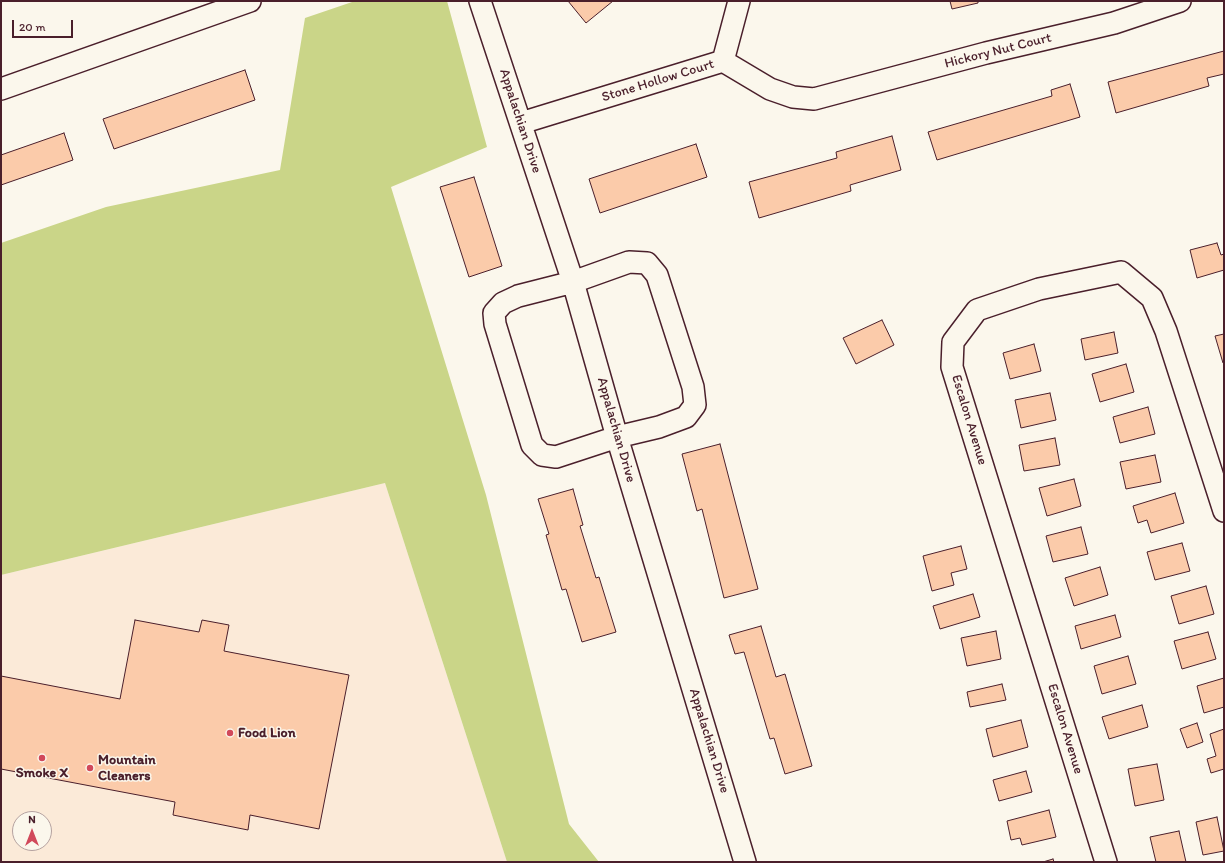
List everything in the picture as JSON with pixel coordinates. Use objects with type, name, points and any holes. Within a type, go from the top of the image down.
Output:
[{"type":"street","points":[[1,89],[250,1]]},
{"type":"street","name":"Appalachian Drive","points":[[480,1],[573,282],[745,862]]},
{"type":"street","points":[[723,61],[739,1]]},
{"type":"street","name":"Hickory Nut Court","points":[[814,99],[986,54],[1114,23],[1180,1]]},
{"type":"street","name":"Stone Hollow Court","points":[[521,123],[723,61],[770,89],[793,97],[814,99]]},
{"type":"street","points":[[629,262],[647,263],[657,275],[693,387],[695,405],[686,417],[659,427],[618,437],[556,458],[542,455],[532,445],[494,324],[494,312],[503,303],[518,296],[573,282],[629,262]]},
{"type":"street","name":"Escalon Avenue","points":[[1106,862],[952,367],[953,342],[977,310],[1040,289],[1121,272],[1152,298],[1163,324],[1224,511]]},
{"type":"shaded area","points":[[385,483],[507,862],[1,862],[1,575]]},
{"type":"green space","points":[[355,1],[447,1],[487,147],[391,187],[486,495],[569,824],[599,862],[507,862],[385,483],[1,575],[1,243],[106,207],[280,170],[305,18]]},
{"type":"building","points":[[568,1],[613,1],[586,23]]},
{"type":"building","points":[[950,1],[978,1],[978,3],[952,9]]},
{"type":"building","points":[[1224,51],[1224,74],[1207,78],[1209,86],[1116,113],[1108,82]]},
{"type":"building","points":[[245,70],[255,100],[114,149],[103,119]]},
{"type":"building","points":[[1070,84],[1080,117],[937,160],[928,132],[1052,96],[1051,90]]},
{"type":"building","points":[[64,133],[73,160],[1,185],[1,155]]},
{"type":"building","points":[[892,136],[901,170],[850,185],[851,191],[759,218],[749,182],[837,158],[836,152]]},
{"type":"building","points":[[696,144],[707,177],[600,213],[589,179]]},
{"type":"building","points":[[474,177],[502,266],[469,277],[440,187]]},
{"type":"building","points":[[1217,243],[1221,255],[1224,254],[1224,270],[1197,278],[1190,250]]},
{"type":"building","points":[[882,320],[894,345],[856,364],[843,338]]},
{"type":"building","points":[[1114,332],[1118,353],[1085,360],[1081,339]]},
{"type":"building","points":[[1224,334],[1224,363],[1223,363],[1215,336]]},
{"type":"building","points":[[1034,344],[1041,371],[1010,379],[1003,353]]},
{"type":"building","points":[[1126,364],[1134,392],[1100,402],[1092,374]]},
{"type":"building","points":[[1050,393],[1056,420],[1021,428],[1015,400]]},
{"type":"building","points":[[1148,407],[1155,434],[1120,443],[1113,417]]},
{"type":"building","points":[[1055,438],[1060,465],[1024,471],[1019,445]]},
{"type":"building","points":[[720,444],[758,589],[724,598],[702,509],[697,511],[682,454]]},
{"type":"building","points":[[1155,455],[1161,482],[1126,489],[1120,462]]},
{"type":"building","points":[[1074,479],[1081,506],[1047,516],[1039,488]]},
{"type":"building","points":[[573,489],[583,525],[580,526],[596,578],[599,577],[616,632],[582,642],[566,589],[562,590],[546,535],[549,534],[538,499]]},
{"type":"building","points":[[1175,493],[1184,523],[1151,533],[1147,520],[1138,523],[1133,506]]},
{"type":"building","points":[[1081,527],[1088,554],[1053,562],[1046,536]]},
{"type":"building","points":[[1182,543],[1190,571],[1155,580],[1147,552]]},
{"type":"building","points":[[961,546],[967,569],[951,573],[954,585],[932,591],[923,556]]},
{"type":"building","points":[[1100,567],[1108,595],[1074,606],[1065,578]]},
{"type":"building","points":[[1206,586],[1214,614],[1179,624],[1171,596]]},
{"type":"building","points":[[973,594],[980,617],[940,629],[933,606]]},
{"type":"building","points":[[1115,615],[1121,637],[1081,649],[1075,626]]},
{"type":"building","points":[[135,620],[199,632],[202,620],[229,625],[224,651],[349,675],[319,829],[250,815],[248,830],[173,815],[175,802],[1,769],[1,676],[120,699]]},
{"type":"building","points":[[761,626],[776,677],[785,674],[812,766],[785,774],[774,738],[770,739],[744,652],[735,654],[729,635]]},
{"type":"building","points":[[996,631],[1001,659],[967,666],[961,638]]},
{"type":"building","points":[[1208,632],[1216,659],[1182,669],[1174,641]]},
{"type":"building","points":[[1128,656],[1136,684],[1102,694],[1094,666]]},
{"type":"building","points":[[1224,678],[1224,707],[1204,713],[1197,686]]},
{"type":"building","points":[[1002,684],[1006,700],[970,707],[967,692]]},
{"type":"building","points":[[1142,705],[1148,727],[1109,739],[1102,717]]},
{"type":"building","points":[[1021,720],[1028,747],[993,757],[986,729]]},
{"type":"building","points":[[1197,723],[1203,742],[1187,748],[1180,729]]},
{"type":"building","points":[[1224,729],[1224,769],[1211,773],[1207,759],[1216,756],[1210,734]]},
{"type":"building","points":[[1157,764],[1164,800],[1135,806],[1128,769]]},
{"type":"building","points":[[1026,771],[1032,792],[999,801],[993,780]]},
{"type":"building","points":[[1049,810],[1056,837],[1022,845],[1020,838],[1011,840],[1007,821]]},
{"type":"building","points":[[1217,817],[1224,851],[1203,855],[1196,822]]},
{"type":"building","points":[[1179,831],[1186,862],[1156,862],[1150,837]]},
{"type":"building","points":[[1053,859],[1054,862],[1043,862]]},
{"type":"place","name":"Food Lion","points":[[230,733]]},
{"type":"place","name":"Smoke X","points":[[42,758]]},
{"type":"place","name":"Mountain Cleaners","points":[[90,768]]}]
